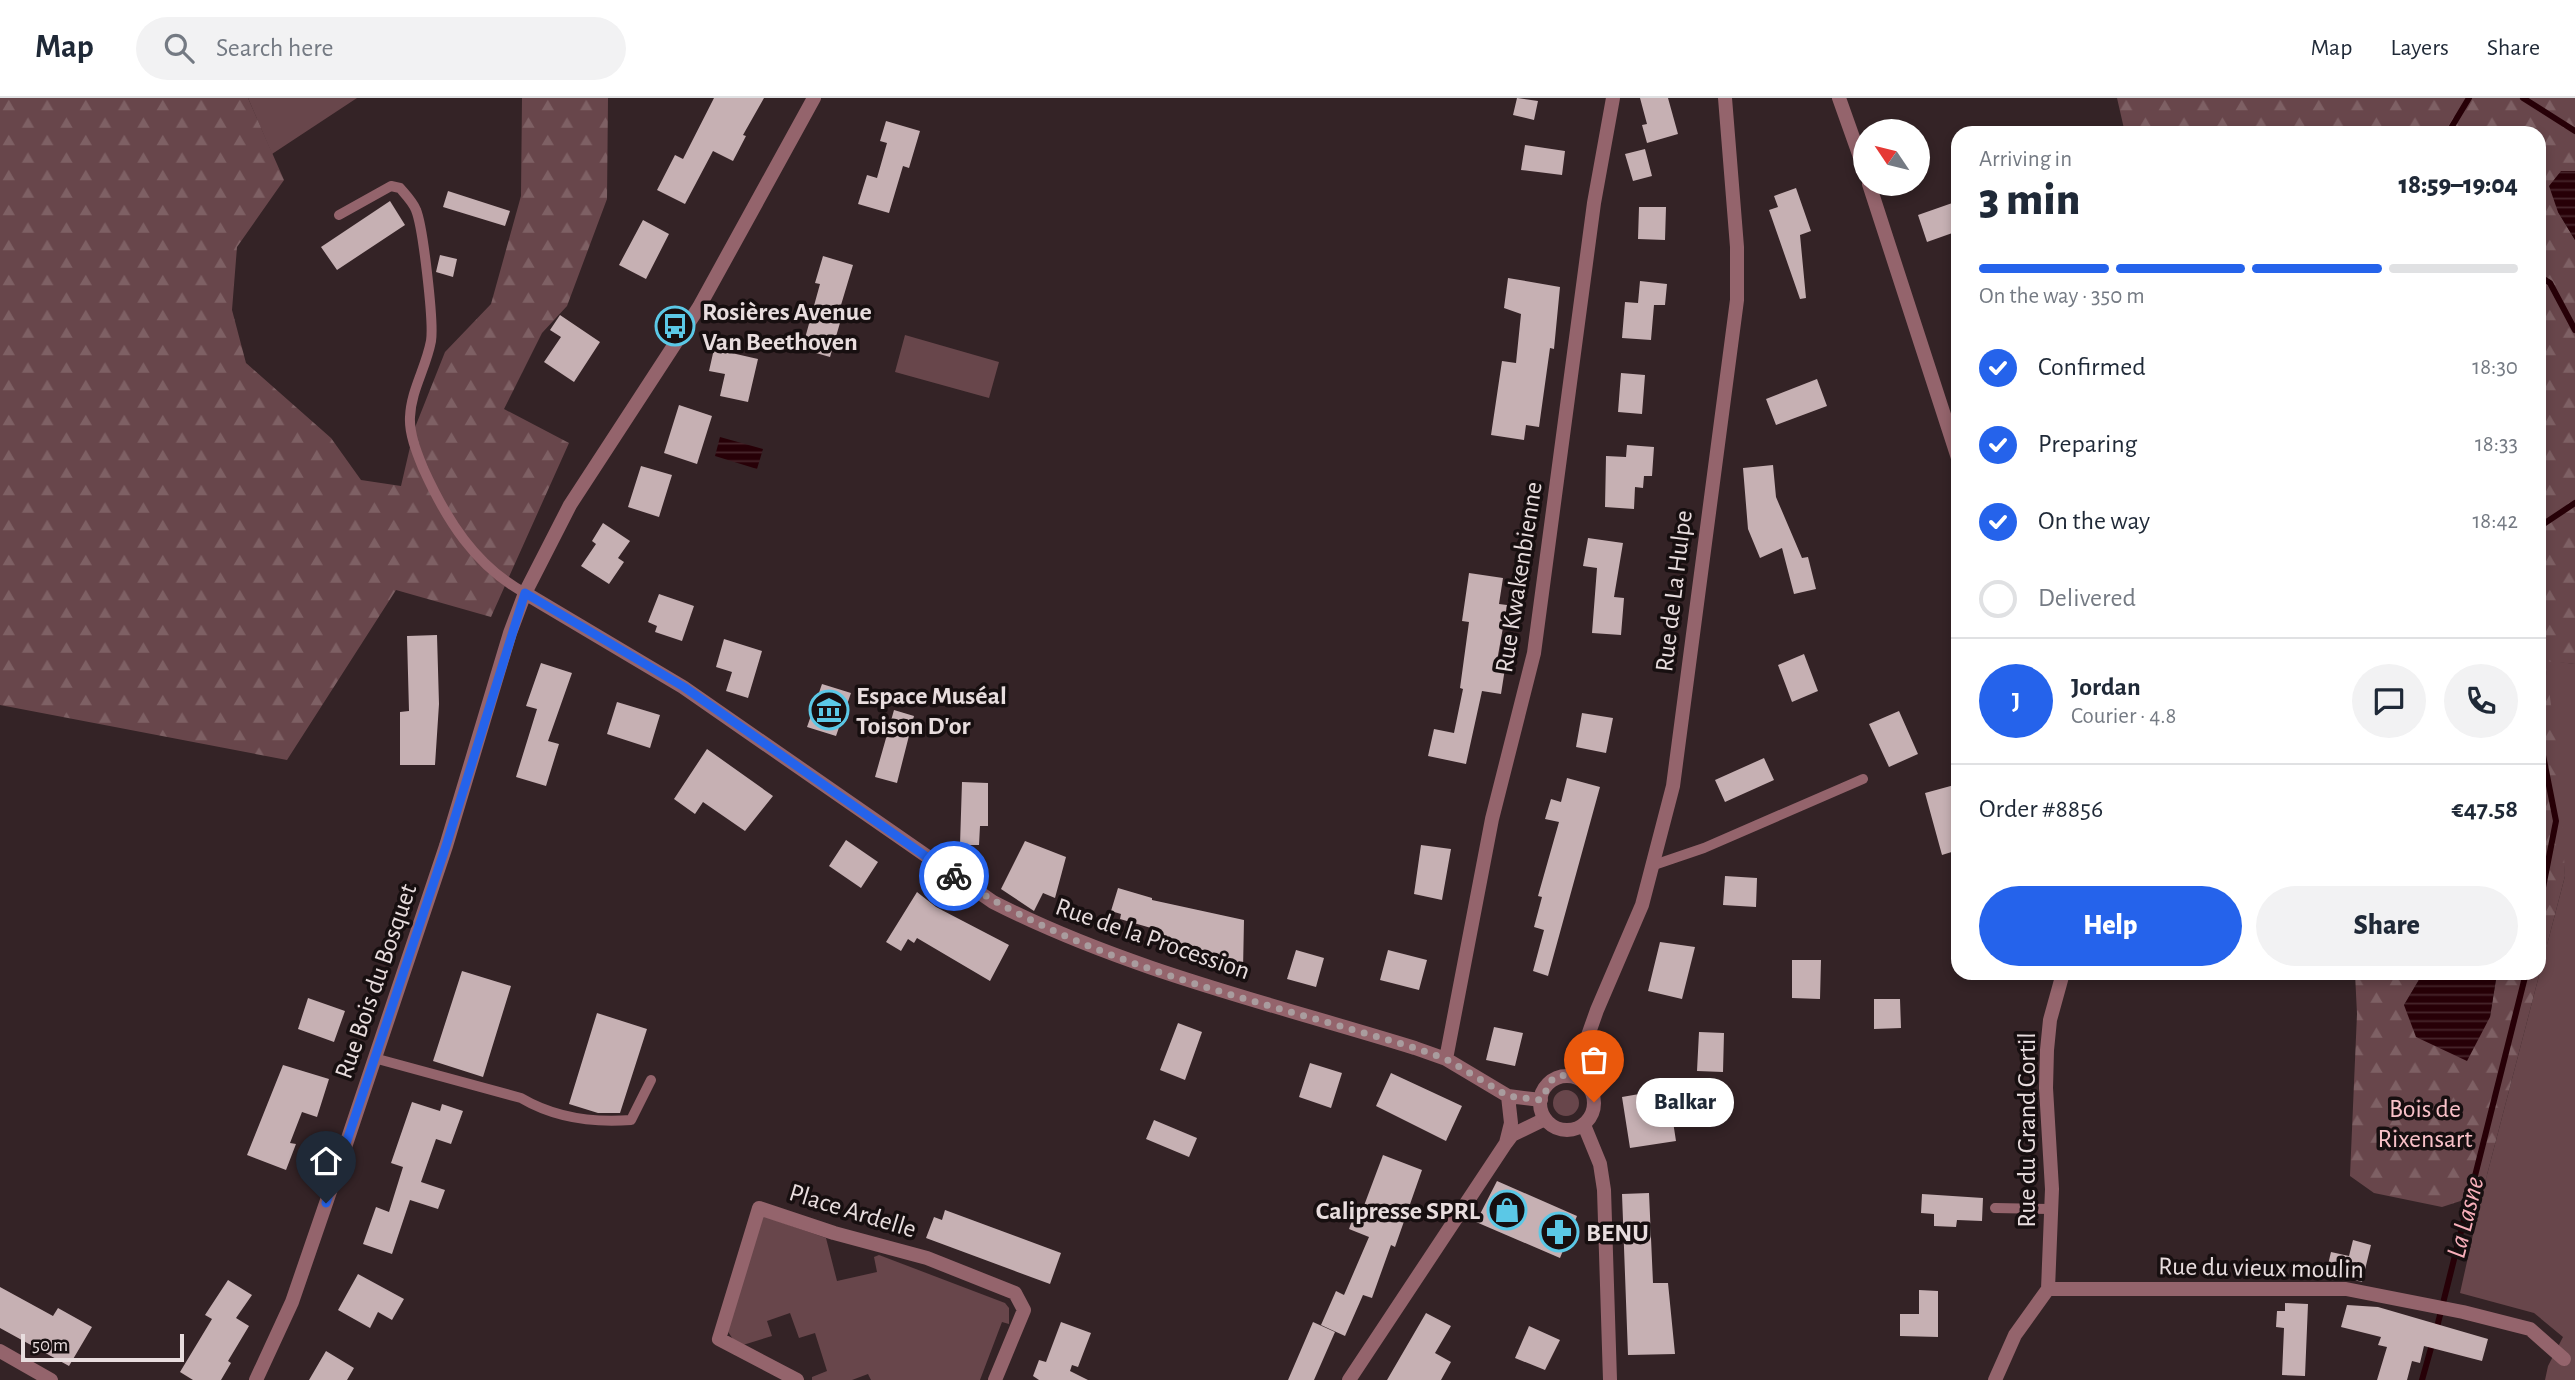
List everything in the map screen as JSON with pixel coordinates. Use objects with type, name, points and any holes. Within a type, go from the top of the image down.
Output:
[{"type":"street","name":"Rue Bois du Bosquet","points":[[256,1380],[292,1302],[446,846],[525,593],[570,505],[699,307],[814,98]]},
{"type":"street","name":"Rue Kwakenbienne","points":[[1446,1059],[1492,819],[1534,653],[1594,203],[1613,98]]},
{"type":"street","name":"Rue de La Hulpe","points":[[1574,1075],[1597,1010],[1642,905],[1674,786],[1737,300],[1737,247],[1725,98]]},
{"type":"street","points":[[1839,98],[1853,137]]},
{"type":"street","points":[[1873,196],[1951,436]]},
{"type":"street","name":"Rue de la Procession","points":[[525,593],[684,687],[982,895],[1045,929],[1120,958],[1446,1059],[1508,1096],[1541,1100]]},
{"type":"street","name":"Rue du Grand Cortil","points":[[2049,1289],[2052,1209],[2047,1050],[2062,980]]},
{"type":"street","points":[[1574,1075],[1585,1081],[1594,1102],[1584,1125],[1574,1130],[1562,1131],[1543,1120],[1541,1100],[1553,1078],[1574,1075]]},
{"type":"street","points":[[1506,1143],[1511,1123],[1508,1096]]},
{"type":"street","points":[[1349,1380],[1506,1143],[1513,1135],[1543,1120]]},
{"type":"street","points":[[1584,1125],[1600,1164],[1604,1190],[1610,1380]]},
{"type":"street","name":"Place Ardelle","points":[[797,1380],[719,1339],[759,1208],[834,1233],[927,1258],[1015,1293],[1024,1310],[995,1380]]},
{"type":"street","points":[[1995,1380],[2015,1335],[2049,1289]]},
{"type":"street","name":"Rue du vieux moulin","points":[[2049,1289],[2346,1289],[2422,1303],[2530,1329],[2564,1359]]},
{"type":"street","points":[[0,1351],[51,1380]]},
{"type":"lane","points":[[339,215],[391,186],[400,188],[417,211],[431,312],[431,339],[424,369],[412,394],[409,421],[416,450],[456,531],[494,573],[525,593]]},
{"type":"lane","points":[[1654,865],[1704,848],[1863,779]]},
{"type":"lane","points":[[374,1058],[521,1098],[539,1108],[596,1123],[631,1120],[651,1080]]},
{"type":"lane","points":[[1995,1208],[2052,1209]]},
{"type":"green space","points":[[0,98],[248,98],[284,180],[237,247],[232,310],[246,363],[331,438],[361,480],[401,486],[414,430],[445,352],[491,304],[521,196],[522,98],[608,98],[607,199],[567,306],[542,333],[504,409],[569,443],[491,617],[396,590],[287,760],[0,705]]},
{"type":"green space","points":[[248,98],[357,98],[272,154]]},
{"type":"green space","name":"Bois de Rixensart","points":[[2117,98],[2575,98],[2575,171],[2561,171],[2558,212],[2575,240],[2575,664],[2546,661],[2546,126],[2123,126]]},
{"type":"green space","points":[[905,335],[999,362],[989,398],[895,372]]},
{"type":"green space","points":[[2546,660],[2575,664],[2575,1380],[2545,1380],[2548,1366],[2563,1337],[2534,1313],[2460,1293],[2482,1194],[2538,980],[2546,980],[2546,949],[2565,876]]},
{"type":"green space","name":"Bois de Rixensart","points":[[2546,668],[2559,763],[2565,876],[2546,949]]},
{"type":"green space","name":"Bois de Rixensart","points":[[2355,980],[2419,980],[2404,1005],[2490,1017],[2496,980],[2538,980],[2482,1194],[2442,1207],[2374,1193],[2350,1176],[2357,1014]]},
{"type":"green space","points":[[1566,1090],[1575,1094],[1579,1103],[1575,1112],[1566,1116],[1557,1112],[1553,1103],[1557,1094]]},
{"type":"green space","points":[[763,1216],[826,1238],[837,1281],[877,1272],[874,1257],[879,1255],[1005,1303],[1009,1308],[1009,1324],[1002,1322],[980,1380],[871,1380],[868,1374],[852,1380],[812,1380],[812,1377],[827,1371],[815,1333],[799,1338],[790,1313],[767,1321],[772,1336],[743,1345],[734,1341],[727,1330]]},
{"type":"shaded area","points":[[2561,171],[2575,171],[2575,240],[2558,212],[2549,186]]},
{"type":"shaded area","points":[[720,437],[763,449],[757,469],[715,456]]},
{"type":"shaded area","points":[[2419,980],[2496,980],[2490,1017],[2467,1061],[2416,1037],[2404,1005]]},
{"type":"building","points":[[714,98],[764,98],[743,135],[746,136],[733,161],[713,151],[685,204],[657,190],[675,155],[683,159]]},
{"type":"building","points":[[1517,98],[1538,101],[1534,120],[1513,115]]},
{"type":"building","points":[[1640,98],[1668,98],[1678,134],[1647,143],[1642,125],[1647,124]]},
{"type":"building","points":[[886,121],[920,131],[909,168],[903,166],[889,213],[858,204],[867,175],[877,178],[887,143],[880,141]]},
{"type":"building","points":[[1525,145],[1565,151],[1562,175],[1521,170]]},
{"type":"building","points":[[1645,149],[1652,176],[1633,181],[1625,154]]},
{"type":"building","points":[[1796,188],[1811,231],[1800,235],[1806,298],[1800,299],[1769,210],[1778,207],[1774,196]]},
{"type":"building","points":[[448,191],[510,211],[505,226],[443,207]]},
{"type":"building","points":[[390,201],[405,225],[337,270],[321,247]]},
{"type":"building","points":[[1951,203],[1951,233],[1927,242],[1918,215]]},
{"type":"building","points":[[1639,207],[1666,207],[1665,240],[1638,239]]},
{"type":"building","points":[[643,220],[669,234],[646,279],[619,265]]},
{"type":"building","points":[[440,255],[457,259],[453,277],[436,272]]},
{"type":"building","points":[[823,256],[853,265],[838,315],[842,316],[830,357],[802,349],[820,284],[815,283]]},
{"type":"building","points":[[1508,278],[1560,287],[1554,349],[1550,348],[1539,427],[1526,425],[1524,440],[1491,435],[1502,361],[1516,363],[1521,314],[1504,308]]},
{"type":"building","points":[[1640,281],[1667,284],[1665,305],[1654,305],[1651,340],[1622,338],[1625,302],[1638,303]]},
{"type":"building","points":[[560,315],[600,342],[574,382],[544,362],[561,337],[550,330]]},
{"type":"building","points":[[714,349],[758,359],[748,402],[720,396],[725,374],[709,371]]},
{"type":"building","points":[[1621,373],[1645,375],[1642,414],[1618,412]]},
{"type":"building","points":[[1817,379],[1827,406],[1776,425],[1766,399]]},
{"type":"building","points":[[679,405],[712,416],[697,464],[664,453]]},
{"type":"building","points":[[1627,445],[1654,447],[1652,476],[1644,476],[1643,488],[1635,487],[1634,509],[1605,507],[1606,456],[1626,457]]},
{"type":"building","points":[[1773,465],[1776,497],[1802,558],[1808,557],[1816,589],[1794,594],[1782,548],[1760,558],[1748,529],[1743,468]]},
{"type":"building","points":[[641,466],[672,475],[659,517],[628,507]]},
{"type":"building","points":[[603,523],[630,541],[618,558],[624,562],[609,584],[581,566],[596,544],[592,541]]},
{"type":"building","points":[[1588,538],[1623,543],[1614,597],[1624,598],[1621,635],[1592,633],[1597,568],[1583,566]]},
{"type":"building","points":[[1469,573],[1503,578],[1499,604],[1507,605],[1497,661],[1506,662],[1501,694],[1482,691],[1466,764],[1428,756],[1434,729],[1454,733],[1463,689],[1460,688],[1469,622],[1462,621]]},
{"type":"building","points":[[659,594],[694,606],[682,641],[655,632],[657,626],[648,622]]},
{"type":"building","points":[[437,635],[439,704],[435,765],[400,765],[400,712],[409,711],[407,636]]},
{"type":"building","points":[[724,639],[762,651],[748,698],[726,691],[732,672],[716,667]]},
{"type":"building","points":[[1804,654],[1818,691],[1792,702],[1778,665]]},
{"type":"building","points":[[541,663],[572,673],[548,741],[559,744],[546,786],[516,777],[537,709],[526,706]]},
{"type":"building","name":"Espace Muséal Toison D'or","points":[[822,684],[851,693],[836,736],[807,727]]},
{"type":"building","points":[[617,702],[660,715],[650,748],[607,734]]},
{"type":"building","points":[[894,710],[914,716],[897,783],[875,777]]},
{"type":"building","points":[[1899,711],[1918,754],[1889,767],[1869,724]]},
{"type":"building","points":[[1582,713],[1613,718],[1606,753],[1576,747]]},
{"type":"building","points":[[707,749],[773,796],[745,831],[703,802],[695,814],[674,799]]},
{"type":"building","points":[[1764,758],[1774,780],[1725,802],[1715,780]]},
{"type":"building","points":[[1567,778],[1600,787],[1548,976],[1533,971],[1544,930],[1534,927],[1542,897],[1538,896],[1559,822],[1545,819],[1551,799],[1561,802]]},
{"type":"building","points":[[962,782],[988,783],[988,826],[980,826],[979,845],[960,845]]},
{"type":"building","points":[[1951,786],[1951,852],[1942,855],[1925,793]]},
{"type":"building","points":[[846,840],[878,862],[861,888],[829,866]]},
{"type":"building","points":[[1025,841],[1066,857],[1055,898],[1043,893],[1034,911],[1001,889]]},
{"type":"building","points":[[1421,845],[1451,849],[1442,900],[1414,894]]},
{"type":"building","points":[[1725,876],[1757,878],[1756,907],[1723,905]]},
{"type":"building","points":[[1118,888],[1152,900],[1244,920],[1243,970],[1155,942],[1158,930],[1120,919],[1121,914],[1111,911]]},
{"type":"building","points":[[917,892],[936,907],[1009,945],[990,981],[917,938],[914,943],[908,939],[901,951],[886,942]]},
{"type":"building","points":[[1660,942],[1695,947],[1682,999],[1648,991]]},
{"type":"building","points":[[1296,950],[1324,958],[1316,987],[1287,979]]},
{"type":"building","points":[[1388,950],[1427,960],[1419,990],[1380,980]]},
{"type":"building","points":[[1792,960],[1821,960],[1820,999],[1792,998]]},
{"type":"building","points":[[462,971],[511,986],[483,1077],[433,1061]]},
{"type":"building","points":[[308,998],[345,1011],[334,1042],[298,1029]]},
{"type":"building","points":[[1874,999],[1900,999],[1901,1028],[1874,1029]]},
{"type":"building","points":[[597,1013],[647,1029],[620,1113],[598,1113],[569,1104]]},
{"type":"building","points":[[1178,1023],[1202,1032],[1185,1080],[1160,1070]]},
{"type":"building","points":[[1494,1027],[1523,1033],[1515,1066],[1486,1060]]},
{"type":"building","points":[[1699,1032],[1724,1033],[1723,1072],[1697,1071]]},
{"type":"building","points":[[1310,1063],[1342,1073],[1331,1108],[1299,1097]]},
{"type":"building","points":[[283,1065],[329,1079],[317,1117],[302,1112],[290,1143],[296,1144],[286,1170],[247,1155]]},
{"type":"building","points":[[1391,1073],[1462,1106],[1446,1141],[1376,1106]]},
{"type":"building","points":[[1668,1089],[1676,1141],[1630,1148],[1622,1097]]},
{"type":"building","points":[[412,1102],[440,1111],[442,1104],[463,1111],[451,1144],[436,1139],[421,1182],[445,1190],[438,1209],[410,1200],[392,1254],[363,1244],[376,1207],[389,1212],[403,1167],[391,1163]]},
{"type":"building","points":[[1154,1120],[1197,1138],[1189,1157],[1146,1139]]},
{"type":"building","points":[[1383,1155],[1422,1170],[1395,1247],[1391,1245],[1372,1298],[1363,1295],[1345,1336],[1321,1325],[1336,1291],[1344,1295],[1369,1237],[1349,1229],[1356,1209],[1362,1211]]},
{"type":"building","points":[[1497,1181],[1577,1216],[1560,1258],[1476,1222]]},
{"type":"building","points":[[1649,1193],[1653,1283],[1668,1283],[1675,1354],[1628,1355],[1622,1194]]},
{"type":"building","points":[[1922,1194],[1983,1198],[1982,1221],[1957,1220],[1956,1227],[1934,1226],[1934,1214],[1921,1213]]},
{"type":"building","points":[[945,1210],[1061,1253],[1050,1284],[926,1238],[934,1217],[942,1220]]},
{"type":"building","points":[[2353,1240],[2371,1245],[2362,1282],[2326,1273],[2331,1252],[2349,1256]]},
{"type":"building","points":[[358,1274],[404,1299],[392,1320],[378,1312],[370,1328],[338,1310]]},
{"type":"building","points":[[228,1280],[252,1295],[236,1318],[249,1326],[228,1361],[231,1363],[221,1380],[193,1380],[180,1372],[212,1319],[205,1315]]},
{"type":"building","points":[[0,1287],[53,1316],[58,1308],[92,1327],[69,1366],[0,1328]]},
{"type":"building","points":[[1919,1290],[1938,1291],[1938,1337],[1900,1336],[1900,1314],[1919,1314]]},
{"type":"building","points":[[2285,1303],[2308,1304],[2305,1376],[2282,1375],[2284,1328],[2276,1327],[2277,1311],[2285,1311]]},
{"type":"building","points":[[2347,1305],[2378,1307],[2488,1339],[2482,1361],[2424,1346],[2420,1363],[2412,1361],[2407,1380],[2377,1380],[2387,1347],[2378,1345],[2381,1337],[2341,1327]]},
{"type":"building","points":[[1426,1313],[1451,1326],[1435,1353],[1451,1362],[1441,1380],[1387,1380]]},
{"type":"building","points":[[1061,1322],[1091,1333],[1078,1367],[1072,1365],[1070,1371],[1088,1380],[1039,1380],[1033,1376],[1039,1360],[1046,1362]]},
{"type":"building","points":[[1313,1322],[1335,1332],[1314,1380],[1288,1380]]},
{"type":"building","points":[[1529,1326],[1560,1340],[1545,1370],[1515,1358]]},
{"type":"building","points":[[326,1351],[354,1368],[347,1380],[309,1380]]},
{"type":"waterway","name":"La Lasne","points":[[2452,126],[2469,98]]},
{"type":"waterway","points":[[2523,98],[2575,131]]},
{"type":"waterway","name":"La Lasne","points":[[2546,280],[2550,283],[2575,330]]},
{"type":"waterway","name":"La Lasne","points":[[2546,522],[2575,503]]},
{"type":"waterway","name":"La Lasne","points":[[2546,770],[2556,821],[2546,872]]},
{"type":"waterway","name":"La Lasne","points":[[2436,1331],[2524,980]]},
{"type":"waterway","name":"La Lasne","points":[[2422,1380],[2433,1341]]},
{"type":"way so far","points":[[954,876],[993,902],[1076,942],[1170,975],[1446,1059],[1508,1096],[1541,1100],[1543,1091],[1553,1078],[1574,1075],[1585,1081],[1594,1102]]},
{"type":"place","name":"Rosières Avenue Van Beethoven","points":[[675,326]]},
{"type":"place","name":"Espace Muséal Toison D'or","points":[[829,710]]},
{"type":"place","name":"Balkar","points":[[1594,1102]]},
{"type":"place","name":"Calipresse SPRL","points":[[1507,1210]]},
{"type":"place","name":"BENU","points":[[1559,1232]]},
{"type":"route","points":[[326,1203],[446,846],[510,633],[525,593],[684,687],[954,876]]}]
